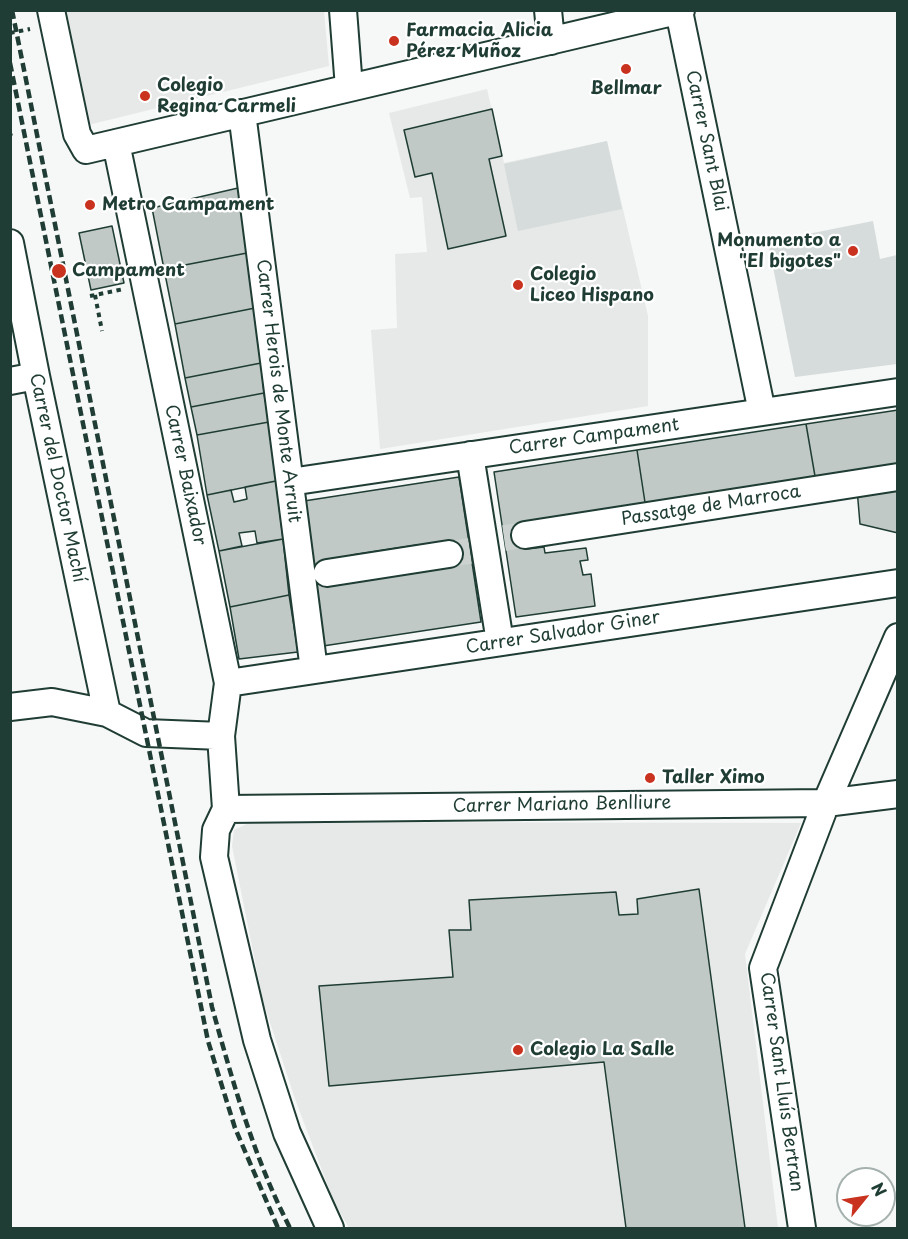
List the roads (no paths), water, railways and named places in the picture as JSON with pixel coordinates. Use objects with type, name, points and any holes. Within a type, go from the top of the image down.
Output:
[{"type":"street","points":[[343,10],[349,88]]},
{"type":"street","points":[[548,10],[551,41]]},
{"type":"street","points":[[43,19],[77,134],[86,150],[680,11]]},
{"type":"street","name":"Carrer Sant Blai","points":[[680,11],[762,412]]},
{"type":"street","name":"Carrer Herois de Monte Arruit","points":[[242,113],[290,482],[314,575],[314,670]]},
{"type":"street","name":"Carrer Baixador","points":[[116,142],[228,683],[221,736],[226,809]]},
{"type":"street","name":"Carrer del Doctor Machí","points":[[10,243],[107,713]]},
{"type":"street","points":[[10,381],[36,376]]},
{"type":"street","name":"Carrer Campament","points":[[290,482],[897,392]]},
{"type":"street","points":[[470,455],[487,545],[500,642]]},
{"type":"street","name":"Passatge de Marroca","points":[[314,575],[897,477]]},
{"type":"street","name":"Carrer Salvador Giner","points":[[228,683],[897,583]]},
{"type":"street","name":"Carrer Sant Lluís Bertran","points":[[802,1228],[764,968],[826,803],[897,637]]},
{"type":"street","points":[[10,707],[52,702],[107,713],[146,733],[221,736]]},
{"type":"street","name":"Carrer Mariano Benlliure","points":[[226,809],[826,803],[897,794]]},
{"type":"street","points":[[226,809],[216,830],[214,857],[257,1040],[287,1133],[330,1228]]},
{"type":"tunnel","points":[[504,538],[525,535]]},
{"type":"tunnel","points":[[449,554],[470,551]]},
{"type":"railway","points":[[12,10],[212,1007],[236,1092],[255,1147],[290,1228]]},
{"type":"railway","points":[[10,63],[208,1041],[235,1128],[278,1228]]},
{"type":"place","name":"Farmacia Alicia Pérez Muñoz","points":[[394,41]]},
{"type":"place","name":"Bellmar","points":[[626,69]]},
{"type":"place","name":"Colegio Regina Carmeli","points":[[145,96]]},
{"type":"place","name":"Metro Campament","points":[[90,205]]},
{"type":"place","name":"Monumento a \"El bigotes\"","points":[[853,251]]},
{"type":"place","name":"Campament","points":[[59,271]]},
{"type":"place","name":"Colegio Liceo Hispano","points":[[518,285]]},
{"type":"place","name":"Taller Ximo","points":[[650,778]]},
{"type":"place","name":"Colegio La Salle","points":[[518,1050]]}]
